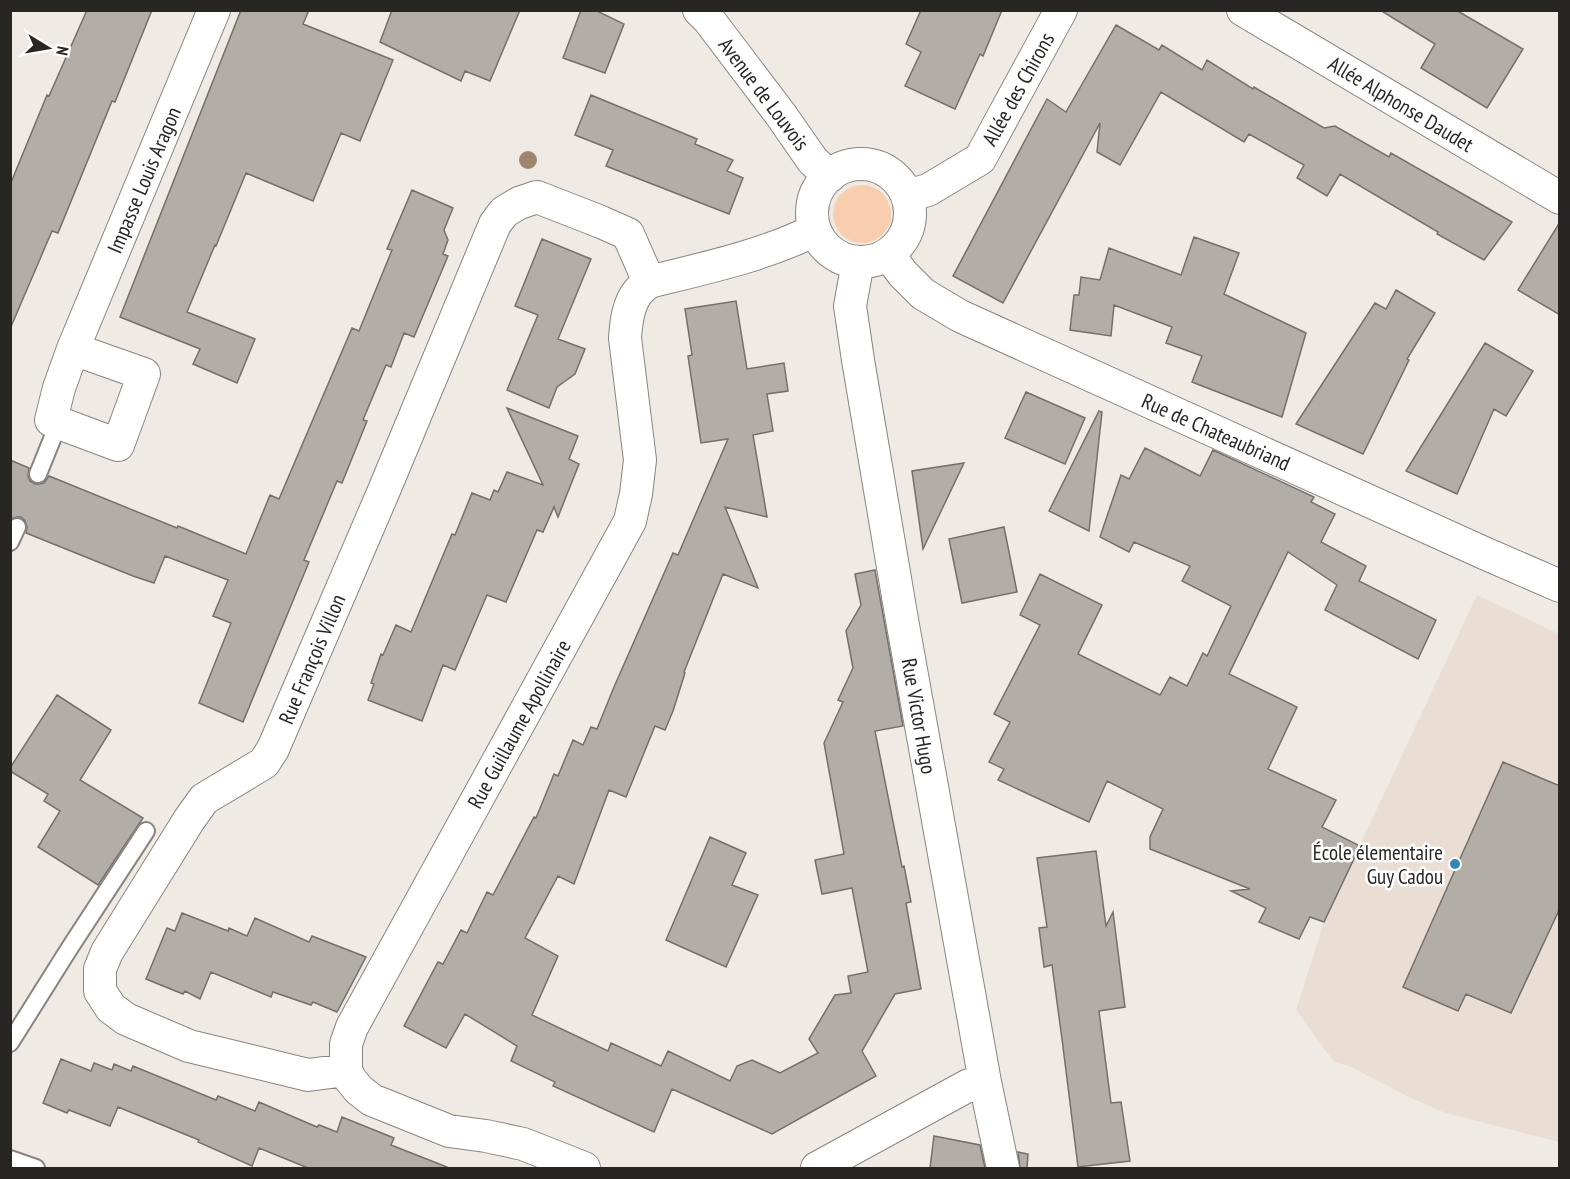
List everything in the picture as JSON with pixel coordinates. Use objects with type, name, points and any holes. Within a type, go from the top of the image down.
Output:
[{"type":"street","name":"Impasse Louis Aragon","points":[[58,422],[51,420],[59,388],[214,10]]},
{"type":"street","name":"Avenue de Louvois","points":[[699,10],[774,105],[813,162],[830,176]]},
{"type":"street","name":"Allée des Chirons","points":[[908,196],[928,190],[980,159],[1061,10]]},
{"type":"street","name":"Allée Alphonse Daudet","points":[[1243,10],[1560,198]]},
{"type":"street","points":[[858,164],[873,165],[888,172],[900,182],[908,196],[910,212],[908,229],[900,243],[888,255],[874,261],[858,262],[845,259],[822,243],[815,230],[814,201],[820,187],[830,176],[843,168],[858,164]]},
{"type":"street","name":"Rue François Villon","points":[[346,1070],[308,1075],[189,1046],[126,1019],[111,1008],[100,991],[100,969],[107,952],[204,799],[264,763],[273,749],[495,224],[504,212],[519,203],[537,197],[628,234],[649,282]]},
{"type":"street","points":[[649,282],[747,257],[815,230]]},
{"type":"street","name":"Rue de Chateaubriand","points":[[888,255],[923,294],[960,316],[1560,586]]},
{"type":"street","name":"Rue Victor Hugo","points":[[858,262],[850,306],[901,614],[985,1082],[1003,1168]]},
{"type":"street","name":"Rue Guillaume Apollinaire","points":[[346,1070],[346,1044],[352,1027],[630,521],[638,485],[640,459],[625,338],[626,323],[637,293],[649,282]]},
{"type":"street","points":[[58,422],[118,446],[144,374],[74,349]]},
{"type":"street","points":[[346,1070],[350,1080],[359,1090],[372,1100],[391,1108],[449,1131],[523,1144],[584,1168]]},
{"type":"street","points":[[817,1168],[969,1085],[985,1082]]},
{"type":"lane","points":[[38,474],[58,422]]},
{"type":"lane","points":[[10,1043],[146,831]]},
{"type":"lane","points":[[10,1159],[36,1168]]},
{"type":"shaded area","points":[[856,185],[868,185],[883,193],[891,208],[891,220],[883,235],[868,243],[856,243],[841,235],[833,220],[833,208],[841,193]]},
{"type":"shaded area","name":"École élementaire Guy Cadou","points":[[1477,595],[1559,634],[1559,1142],[1443,1112],[1349,1066],[1334,1062],[1296,1010],[1324,922]]},
{"type":"building","points":[[87,10],[152,10],[58,233],[52,231],[10,329],[10,185],[47,95],[49,96]]},
{"type":"building","points":[[241,10],[309,10],[303,24],[393,60],[360,141],[341,133],[313,201],[246,173],[187,312],[255,339],[237,383],[193,364],[200,349],[120,317]]},
{"type":"building","points":[[392,10],[520,10],[490,81],[465,71],[461,81],[380,42]]},
{"type":"building","points":[[581,10],[595,10],[624,24],[605,73],[563,58]]},
{"type":"building","points":[[921,10],[1002,10],[983,56],[980,54],[955,109],[905,86],[921,52],[906,44]]},
{"type":"building","points":[[1380,10],[1456,10],[1523,49],[1487,108],[1421,68],[1435,44]]},
{"type":"building","points":[[1116,25],[1159,50],[1162,45],[1202,70],[1207,60],[1253,89],[1254,87],[1324,128],[1335,126],[1389,157],[1391,153],[1512,222],[1484,260],[1340,174],[1327,196],[1297,178],[1304,165],[1249,134],[1244,142],[1161,92],[1120,165],[1097,152],[1100,123],[1003,303],[953,276],[1047,99],[1066,112]]},
{"type":"building","points":[[591,95],[697,139],[695,144],[733,160],[727,171],[743,178],[729,214],[606,166],[613,150],[575,135]]},
{"type":"building","points":[[412,190],[453,208],[444,230],[448,240],[443,254],[448,256],[414,337],[404,333],[391,367],[386,365],[363,420],[367,421],[342,483],[337,481],[304,560],[309,562],[243,722],[199,703],[231,623],[213,616],[228,580],[165,556],[154,583],[26,533],[27,527],[21,517],[10,519],[10,460],[29,468],[28,476],[35,484],[44,483],[49,476],[246,554],[270,495],[279,499],[352,328],[359,331],[392,250],[387,249]]},
{"type":"building","points":[[1560,222],[1560,315],[1518,290]]},
{"type":"building","points":[[1194,237],[1239,253],[1224,294],[1306,333],[1282,417],[1192,382],[1202,356],[1166,343],[1172,327],[1114,305],[1111,336],[1070,330],[1074,295],[1079,295],[1081,277],[1100,280],[1109,248],[1181,275]]},
{"type":"building","points":[[542,239],[591,259],[558,339],[585,349],[575,374],[557,387],[549,408],[507,390],[538,315],[515,306]]},
{"type":"building","points":[[1396,290],[1435,313],[1407,359],[1409,360],[1363,454],[1296,424],[1375,303],[1386,309]]},
{"type":"building","points":[[736,301],[747,369],[784,363],[788,391],[767,394],[773,431],[753,435],[767,517],[725,507],[758,588],[723,574],[684,672],[665,730],[655,726],[626,797],[609,790],[574,884],[558,876],[525,938],[558,956],[532,1015],[608,1051],[611,1043],[661,1066],[668,1051],[730,1081],[737,1066],[752,1060],[780,1073],[818,1053],[809,1039],[835,995],[851,993],[848,976],[868,972],[852,888],[822,894],[815,860],[844,854],[824,743],[843,702],[838,700],[853,668],[846,631],[861,605],[855,574],[875,570],[903,726],[875,731],[911,902],[906,903],[921,989],[895,994],[862,1051],[876,1076],[772,1134],[672,1089],[654,1132],[553,1086],[555,1082],[511,1061],[517,1046],[465,1014],[446,1048],[404,1026],[438,962],[443,964],[461,930],[467,933],[487,892],[493,895],[534,817],[536,818],[554,774],[558,776],[573,740],[583,745],[591,727],[597,729],[673,553],[678,555],[728,439],[701,443],[688,356],[692,355],[685,309]]},
{"type":"building","points":[[1485,343],[1533,371],[1506,416],[1494,409],[1457,494],[1406,471]]},
{"type":"building","points":[[1026,392],[1085,418],[1065,464],[1005,438]]},
{"type":"building","points":[[507,408],[578,436],[569,459],[579,464],[558,517],[554,507],[543,532],[537,530],[506,602],[487,595],[455,670],[443,665],[422,721],[368,700],[374,684],[371,683],[381,654],[383,655],[396,625],[411,632],[452,534],[455,535],[472,493],[490,500],[494,490],[498,492],[507,472],[543,485]]},
{"type":"building","points":[[1099,411],[1102,412],[1089,531],[1049,511]]},
{"type":"building","points":[[1145,448],[1200,476],[1213,450],[1314,497],[1311,502],[1335,514],[1321,542],[1366,566],[1359,581],[1436,620],[1418,659],[1325,610],[1337,585],[1288,552],[1229,674],[1297,707],[1268,769],[1336,800],[1322,827],[1360,846],[1324,922],[1310,917],[1299,939],[1259,922],[1266,908],[1231,891],[1250,889],[1150,849],[1150,837],[1163,809],[1107,781],[1089,822],[998,780],[1004,769],[989,762],[1010,722],[994,714],[1040,625],[1020,615],[1040,574],[1102,605],[1078,654],[1160,695],[1170,677],[1187,686],[1203,653],[1207,656],[1231,606],[1182,581],[1190,566],[1134,542],[1129,552],[1100,537],[1121,475],[1129,479]]},
{"type":"building","points":[[964,463],[923,549],[912,471]]},
{"type":"building","points":[[1004,527],[1017,592],[962,603],[949,539]]},
{"type":"building","points":[[57,695],[111,730],[80,780],[143,818],[98,885],[38,847],[60,811],[44,801],[48,794],[10,771]]},
{"type":"building","points":[[1503,762],[1560,786],[1560,908],[1511,1013],[1466,994],[1458,1011],[1403,987]]},
{"type":"building","points":[[710,837],[746,853],[732,885],[758,895],[726,967],[666,940]]},
{"type":"building","points":[[1096,851],[1106,926],[1113,912],[1125,1007],[1099,1011],[1111,1103],[1121,1102],[1130,1161],[1078,1167],[1052,965],[1044,967],[1039,928],[1047,927],[1037,858]]},
{"type":"building","points":[[182,913],[247,936],[255,918],[309,942],[312,936],[366,957],[337,1012],[313,1002],[311,1005],[273,992],[271,997],[211,972],[200,999],[185,991],[183,994],[146,979],[167,928],[175,931]]},
{"type":"building","points":[[61,1059],[91,1071],[94,1063],[112,1070],[114,1064],[131,1071],[133,1066],[216,1100],[218,1096],[255,1111],[259,1102],[317,1127],[319,1125],[337,1132],[342,1117],[394,1138],[391,1145],[447,1168],[308,1168],[259,1148],[252,1166],[198,1142],[199,1140],[118,1107],[110,1126],[69,1110],[67,1113],[43,1103]]},
{"type":"building","points":[[934,1136],[980,1145],[985,1168],[930,1168]]},
{"type":"building","points":[[1018,1152],[1028,1154],[1027,1168],[1020,1168]]},
{"type":"place","name":"École élementaire Guy Cadou","points":[[1455,864]]}]
